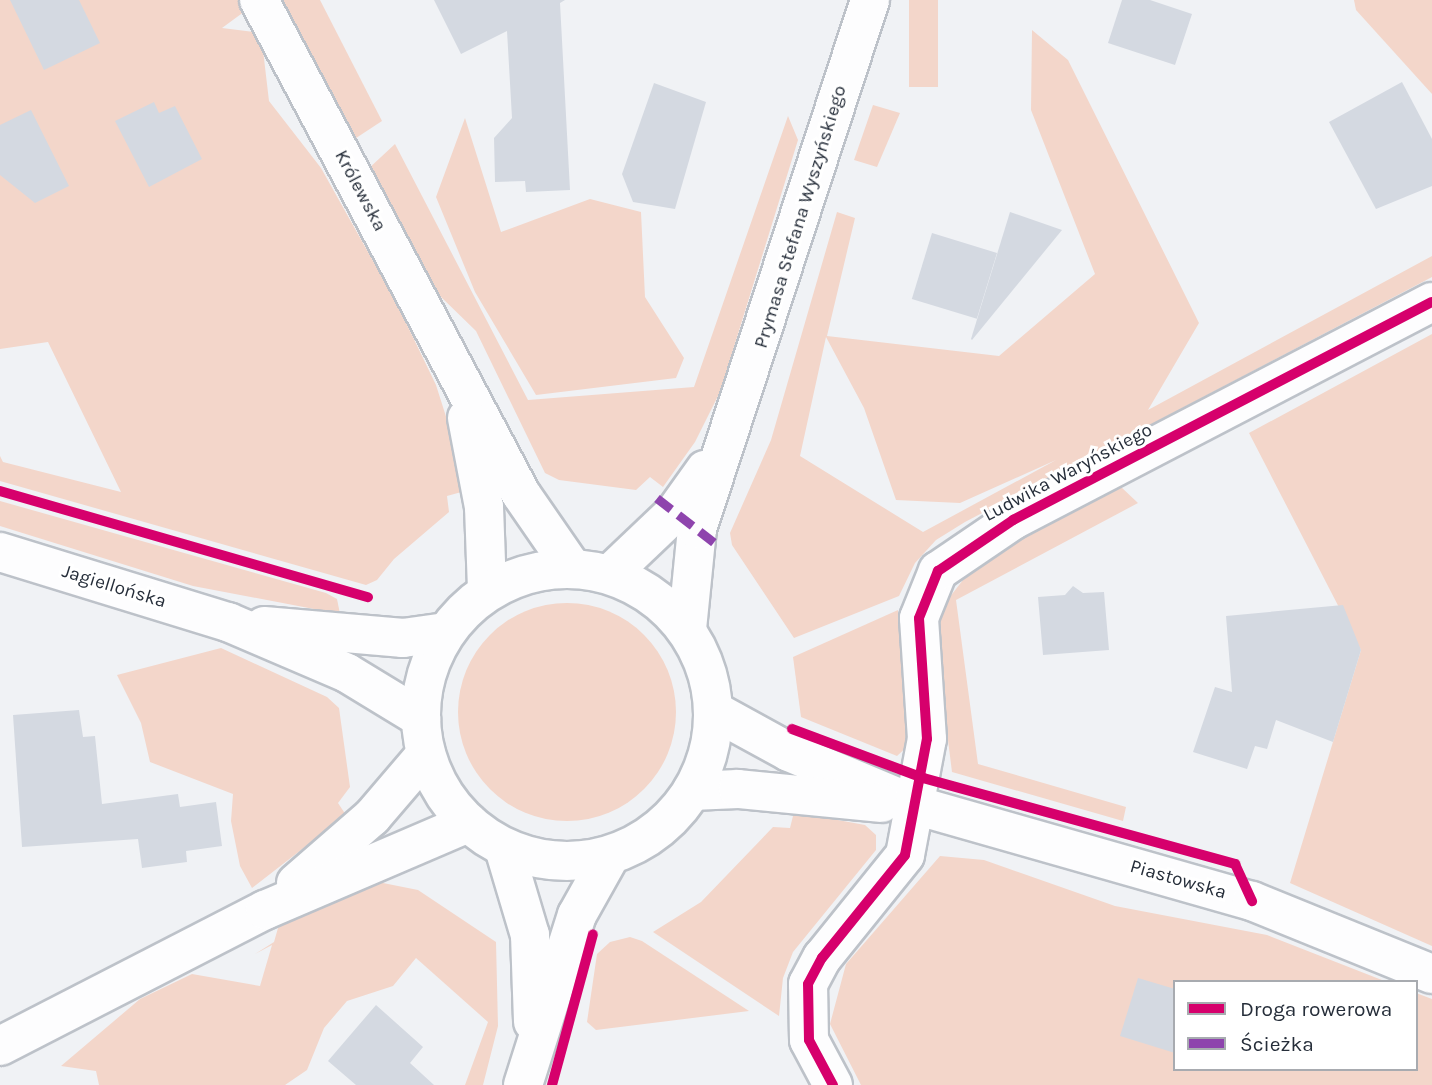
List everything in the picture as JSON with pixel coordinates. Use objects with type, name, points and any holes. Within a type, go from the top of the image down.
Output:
[{"type":"street","name":"Królewska","points":[[258,0],[521,494],[572,568]]},
{"type":"street","name":"Prymasa Stefana Wyszyńskiego","points":[[687,629],[697,529],[870,0]]},
{"type":"street","name":"Ludwika Waryńskiego","points":[[833,1085],[809,1040],[808,984],[822,958],[905,855],[918,806],[927,739],[919,618],[938,571],[1013,520],[1432,302]]},
{"type":"street","name":"Królewska","points":[[460,382],[484,507],[487,590]]},
{"type":"street","name":"Prymasa Stefana Wyszyńskiego","points":[[610,574],[675,512],[730,434]]},
{"type":"street","name":"Jagiellońska","points":[[0,552],[228,622],[347,673],[423,736]]},
{"type":"street","points":[[572,568],[610,574],[639,587],[687,629],[704,660],[716,712],[706,764],[692,791],[652,836],[610,856],[556,862],[504,848],[468,823],[440,789],[423,736],[423,687],[446,632],[487,590],[525,573],[572,568]]},
{"type":"street","name":"Jagiellońska","points":[[228,622],[403,638],[446,632]]},
{"type":"street","name":"Piastowska","points":[[716,712],[789,752],[918,806],[1252,901],[1432,974]]},
{"type":"street","points":[[265,910],[372,817],[423,736]]},
{"type":"street","name":"Piastowska","points":[[692,791],[737,789],[918,806]]},
{"type":"street","points":[[0,1046],[265,910],[468,823]]},
{"type":"street","points":[[504,848],[530,934],[528,1069]]},
{"type":"street","points":[[528,1069],[577,915],[610,856]]},
{"type":"shaded area","points":[[0,0],[249,0],[252,6],[222,28],[261,33],[269,101],[321,168],[396,302],[436,385],[462,467],[465,491],[447,496],[449,512],[394,559],[377,580],[366,585],[0,481],[0,456],[3,462],[121,492],[48,342],[0,349]]},
{"type":"shaded area","points":[[278,0],[320,0],[382,121],[350,142]]},
{"type":"shaded area","points":[[909,0],[938,0],[938,87],[909,87]]},
{"type":"shaded area","points":[[1354,0],[1432,0],[1432,94],[1356,10]]},
{"type":"shaded area","points":[[1032,30],[1068,60],[1199,323],[1148,410],[1432,256],[1432,277],[965,522],[936,540],[915,563],[899,596],[794,638],[732,545],[730,533],[771,440],[837,212],[855,218],[827,336],[999,356],[1095,274],[1031,110]],"holes":[[[826,337],[864,408],[896,500],[960,503],[1056,460],[923,532],[800,456]]]},
{"type":"shaded area","points":[[873,105],[900,113],[877,167],[854,160]]},
{"type":"shaded area","points":[[788,116],[798,140],[720,392],[695,442],[663,487],[650,477],[636,490],[559,480],[545,473],[476,331],[439,295],[367,170],[395,144],[528,400],[694,387]]},
{"type":"shaded area","points":[[465,118],[501,232],[590,199],[641,212],[645,297],[684,358],[676,378],[536,395],[475,292],[436,197]]},
{"type":"shaded area","points":[[1432,334],[1432,946],[1290,883],[1361,650],[1249,433]]},
{"type":"shaded area","points":[[1120,486],[1138,503],[956,600],[978,764],[1126,807],[1123,821],[952,772],[936,645],[942,607],[977,562]]},
{"type":"shaded area","points":[[0,501],[326,593],[337,599],[340,614],[193,586],[0,526]]},
{"type":"shaded area","points":[[567,603],[609,612],[644,635],[667,670],[676,712],[667,754],[644,789],[609,812],[567,821],[525,812],[490,789],[467,754],[458,712],[467,670],[490,635],[525,612]]},
{"type":"shaded area","points":[[898,610],[909,745],[897,756],[801,717],[793,657]]},
{"type":"shaded area","points":[[221,648],[327,697],[339,708],[350,787],[338,803],[346,815],[252,888],[240,866],[231,821],[233,794],[150,762],[141,723],[117,675]]},
{"type":"shaded area","points":[[794,812],[865,825],[876,835],[876,850],[793,952],[783,978],[779,1016],[653,932],[701,902],[773,827],[790,828]]},
{"type":"shaded area","points":[[940,856],[984,860],[1115,906],[1267,935],[1382,980],[1173,980],[1173,1071],[1418,1071],[1418,994],[1432,999],[1432,1085],[861,1085],[830,1024],[846,964]]},
{"type":"shaded area","points":[[353,877],[418,890],[496,942],[498,1026],[483,1085],[465,1085],[488,1022],[416,958],[393,986],[347,1001],[324,1028],[307,1070],[285,1085],[99,1085],[96,1071],[61,1066],[140,999],[192,974],[260,986],[272,945],[255,954],[274,942],[278,928]]},
{"type":"shaded area","points":[[630,937],[642,941],[749,1011],[596,1030],[587,1022],[597,954],[610,942]]},
{"type":"building","points":[[10,0],[79,0],[100,43],[44,70]]},
{"type":"building","points":[[434,0],[565,0],[560,3],[570,190],[526,192],[525,181],[495,182],[494,138],[512,118],[507,31],[461,54]]},
{"type":"building","points":[[1122,0],[1150,0],[1192,14],[1175,65],[1108,43]]},
{"type":"building","points":[[1402,82],[1432,139],[1432,186],[1376,209],[1329,122]]},
{"type":"building","points":[[654,83],[706,102],[675,209],[633,202],[622,174]]},
{"type":"building","points":[[154,102],[159,113],[175,106],[202,159],[149,187],[115,121]]},
{"type":"building","points":[[31,110],[69,186],[35,203],[0,175],[0,125]]},
{"type":"building","points":[[1010,212],[1062,230],[972,340],[971,339]]},
{"type":"building","points":[[932,233],[997,253],[977,319],[912,299]]},
{"type":"building","points":[[1073,586],[1083,593],[1104,592],[1109,650],[1043,655],[1038,597],[1065,595]]},
{"type":"building","points":[[1343,605],[1361,650],[1333,742],[1276,720],[1267,749],[1255,746],[1247,769],[1193,752],[1215,687],[1232,692],[1226,616]]},
{"type":"building","points":[[79,710],[83,737],[95,736],[102,804],[178,794],[180,807],[216,802],[222,846],[186,851],[187,862],[142,868],[138,839],[22,847],[13,715]]},
{"type":"building","points":[[1138,978],[1173,988],[1173,1052],[1120,1036]]},
{"type":"building","points":[[376,1005],[423,1047],[410,1063],[434,1085],[356,1085],[328,1061]]},
{"type":"marked path","points":[[657,498],[715,543]]},
{"type":"cycle path","points":[[833,1085],[809,1040],[808,984],[822,958],[905,855],[927,739],[919,618],[938,571],[1013,520],[1432,302]]},
{"type":"cycle path","points":[[0,491],[368,597]]},
{"type":"cycle path","points":[[792,729],[923,778],[1235,864],[1252,901]]},
{"type":"cycle path","points":[[552,1085],[593,934]]}]
